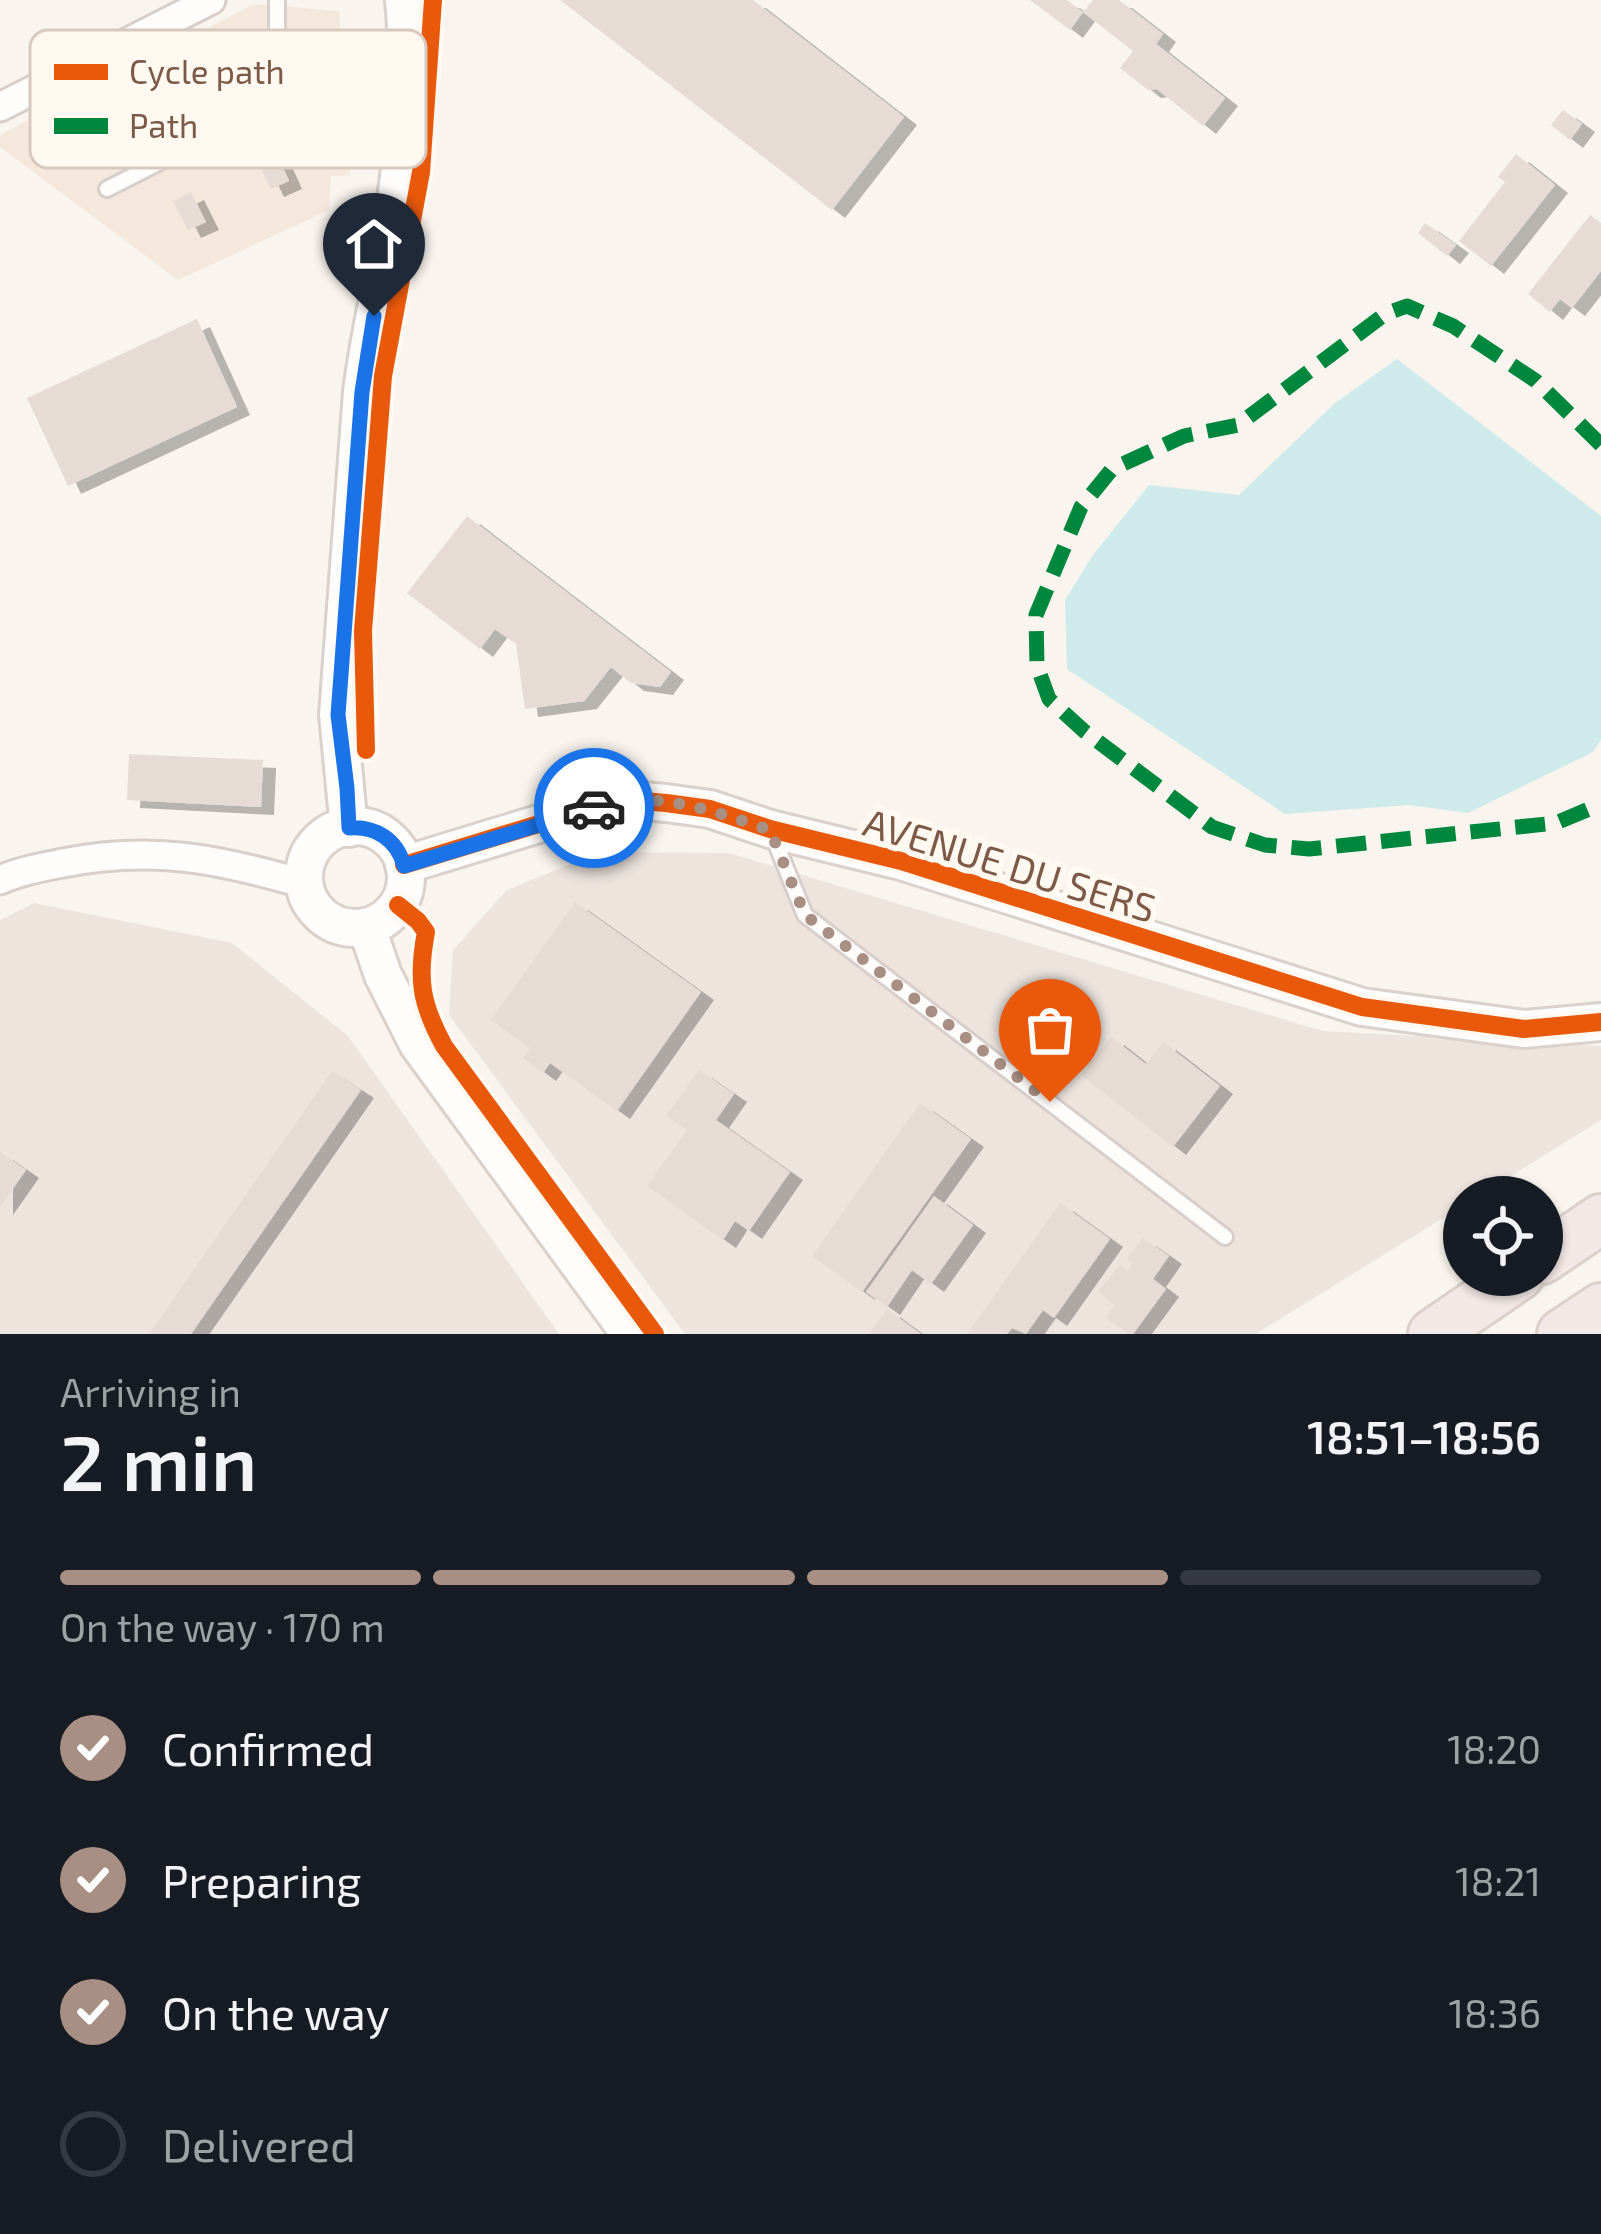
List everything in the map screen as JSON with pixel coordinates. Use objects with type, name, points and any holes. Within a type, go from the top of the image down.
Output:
[{"type":"highway","points":[[1563,1245],[1601,1219]]},
{"type":"highway","points":[[1432,1334],[1488,1296]]},
{"type":"highway","points":[[1562,1334],[1601,1308]]},
{"type":"street","points":[[152,30],[211,0]]},
{"type":"street","points":[[404,0],[406,30]]},
{"type":"street","points":[[0,107],[30,92]]},
{"type":"street","points":[[349,828],[338,715],[362,392],[399,168]]},
{"type":"street","name":"AVENUE DU SERS","points":[[404,866],[631,800],[710,809],[770,830],[901,861],[1362,1007],[1524,1029],[1601,1022]]},
{"type":"street","points":[[356,826],[376,830],[390,840],[404,866],[405,890],[398,905],[387,918],[367,928],[347,928],[322,916],[304,884],[310,853],[319,841],[356,826]]},
{"type":"street","points":[[0,880],[103,855],[148,853],[206,859],[304,884]]},
{"type":"street","points":[[367,928],[382,975],[418,1044],[630,1334]]},
{"type":"lane","points":[[278,0],[278,30]]},
{"type":"lane","points":[[107,188],[147,168]]},
{"type":"lane","points":[[770,830],[805,915],[1225,1237]]},
{"type":"shaded area","points":[[254,4],[339,11],[340,30],[204,30]]},
{"type":"shaded area","points":[[30,120],[30,168],[350,168],[350,175],[331,176],[329,210],[178,280],[0,147],[0,135]]},
{"type":"shaded area","points":[[600,852],[729,853],[1323,1031],[1601,1046],[1601,1120],[1511,1176],[1443,1176],[1443,1218],[1256,1334],[685,1334],[449,1015],[453,950],[507,890]]},
{"type":"shaded area","points":[[34,903],[232,943],[348,1036],[559,1334],[0,1334],[0,920]]},
{"type":"water","points":[[1397,359],[1601,516],[1601,740],[1593,752],[1468,813],[1409,805],[1285,814],[1067,669],[1065,600],[1093,555],[1149,485],[1239,495],[1335,403]]},
{"type":"building","points":[[560,0],[753,0],[904,117],[832,210]]},
{"type":"building","points":[[1030,0],[1067,0],[1083,12],[1070,30]]},
{"type":"building","points":[[1093,0],[1119,0],[1163,34],[1156,44],[1225,98],[1203,126],[1157,89],[1148,90],[1120,68],[1133,51],[1083,12]]},
{"type":"building","points":[[1563,110],[1582,124],[1570,140],[1551,125]]},
{"type":"building","points":[[1516,154],[1555,185],[1491,266],[1459,241],[1505,182],[1498,177]]},
{"type":"building","points":[[261,168],[283,168],[289,181],[271,189]]},
{"type":"building","points":[[191,192],[206,222],[188,230],[173,201]]},
{"type":"building","points":[[1590,215],[1601,223],[1601,271],[1572,308],[1560,299],[1550,312],[1528,294]]},
{"type":"building","points":[[1425,223],[1456,245],[1447,256],[1418,233]]},
{"type":"building","points":[[197,319],[237,407],[68,486],[27,398]]},
{"type":"building","points":[[467,516],[671,672],[660,687],[631,683],[611,667],[584,701],[525,709],[516,644],[495,629],[480,649],[407,593]]},
{"type":"building","points":[[129,754],[263,760],[261,807],[127,800]]},
{"type":"building","points":[[575,902],[701,992],[617,1111],[550,1063],[543,1073],[523,1058],[530,1048],[491,1020]]},
{"type":"building","points":[[1111,1037],[1146,1064],[1163,1042],[1220,1086],[1173,1147],[1081,1075]]},
{"type":"building","points":[[699,1070],[734,1094],[716,1120],[790,1172],[749,1231],[735,1221],[723,1240],[647,1186],[687,1130],[666,1116]]},
{"type":"building","points":[[332,1071],[361,1090],[191,1334],[149,1334]]},
{"type":"building","points":[[920,1103],[971,1139],[862,1292],[812,1256]]},
{"type":"building","points":[[0,1152],[26,1170],[0,1207]]},
{"type":"building","points":[[934,1196],[973,1225],[931,1284],[912,1270],[887,1307],[866,1292]]},
{"type":"building","points":[[1060,1203],[1110,1239],[1054,1318],[1043,1310],[1026,1334],[1012,1328],[1007,1334],[967,1334]]},
{"type":"building","points":[[1143,1238],[1169,1256],[1153,1279],[1166,1289],[1129,1334],[1105,1317],[1115,1305],[1098,1292],[1120,1264],[1127,1271],[1132,1264],[1127,1259]]},
{"type":"building","points":[[887,1309],[921,1334],[869,1334]]},
{"type":"marked path","points":[[1601,445],[1536,381],[1453,326],[1407,306],[1385,314],[1238,425],[1184,436],[1112,469],[1081,507],[1036,615],[1037,666],[1049,699],[1212,827],[1265,845],[1309,849],[1556,823],[1601,804]]},
{"type":"cycle path","points":[[426,100],[433,0]]},
{"type":"cycle path","points":[[366,750],[363,631],[383,376],[421,168]]},
{"type":"cycle path","points":[[404,865],[591,808],[631,800],[666,803],[710,809],[901,861],[1362,1007],[1524,1029],[1601,1022]]},
{"type":"cycle path","points":[[398,905],[426,932],[423,991],[444,1046],[655,1334]]},
{"type":"way so far","points":[[594,808],[631,800],[666,803],[710,809],[770,830],[805,915],[1050,1102]]},
{"type":"route","points":[[374,316],[362,392],[338,715],[349,828],[376,830],[390,840],[404,866],[594,808]]}]
